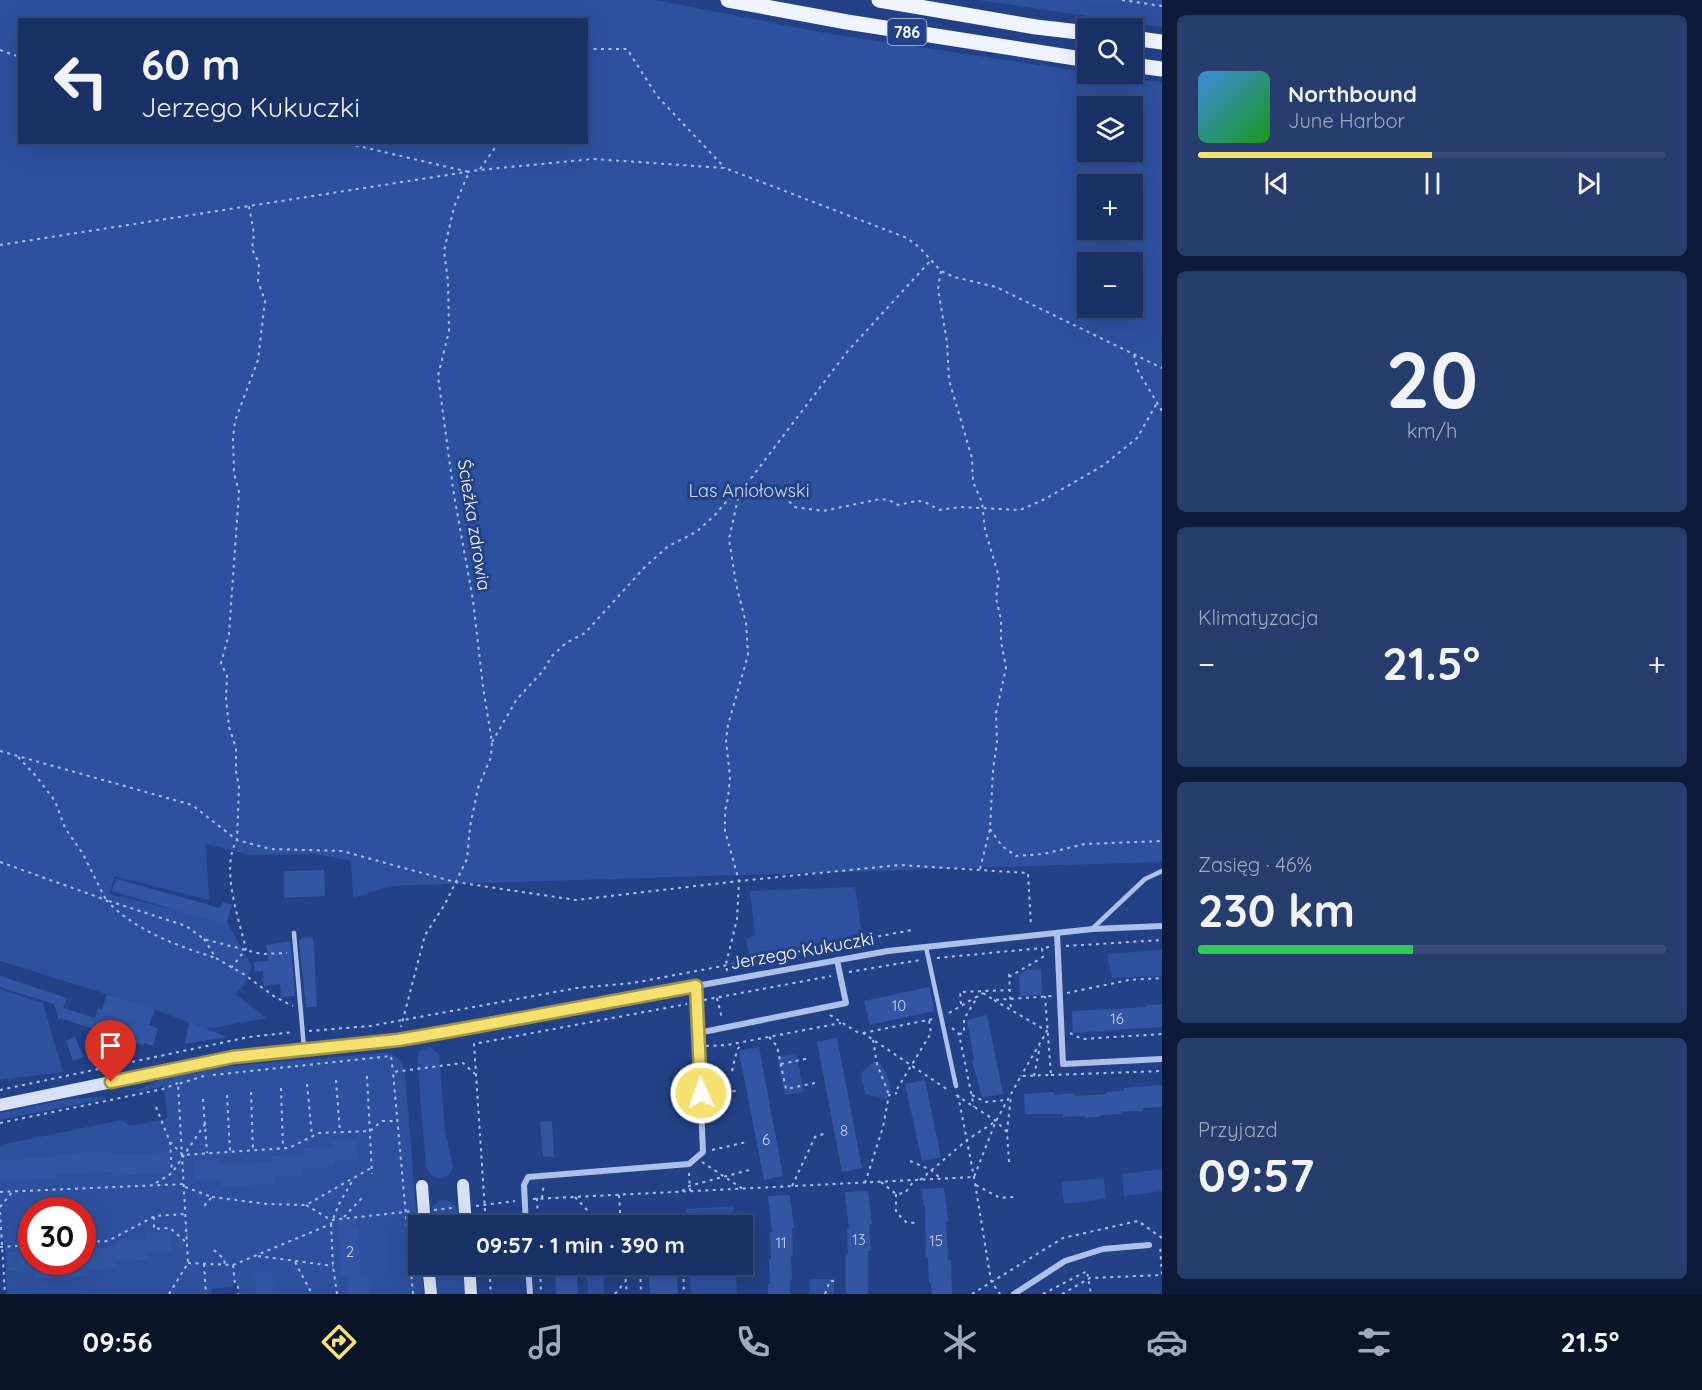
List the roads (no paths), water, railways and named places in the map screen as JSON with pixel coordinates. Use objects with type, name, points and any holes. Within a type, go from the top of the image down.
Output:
[{"type":"main road","name":"786","points":[[728,0],[1077,58]]},
{"type":"main road","name":"786","points":[[879,0],[1036,27],[1077,32]]},
{"type":"main road","points":[[1143,39],[1162,42]]},
{"type":"main road","points":[[1143,66],[1162,69]]},
{"type":"street","name":"Jerzego Kukuczki","points":[[411,1038],[888,951],[1093,929],[1162,926]]},
{"type":"street","points":[[1057,933],[1063,1064],[1162,1059]]},
{"type":"street","points":[[698,1033],[846,1003],[837,960]]},
{"type":"street","points":[[526,1215],[524,1185],[528,1177],[688,1164],[703,1152],[696,986]]},
{"type":"street","points":[[0,1105],[215,1060],[304,1048],[411,1038]]},
{"type":"street","points":[[463,1185],[465,1215]]},
{"type":"street","points":[[422,1186],[424,1215]]},
{"type":"street","points":[[1014,1294],[1065,1261],[1103,1249],[1149,1245]]},
{"type":"street","points":[[429,1275],[431,1294]]},
{"type":"street","points":[[470,1275],[471,1294]]},
{"type":"street","points":[[529,1275],[530,1294]]},
{"type":"lane","points":[[1093,929],[1144,879],[1162,871]]},
{"type":"lane","points":[[294,933],[304,1048]]},
{"type":"lane","points":[[926,947],[956,1086]]},
{"type":"park label","name":"Las Aniołowski","points":[[749,491]]}]
